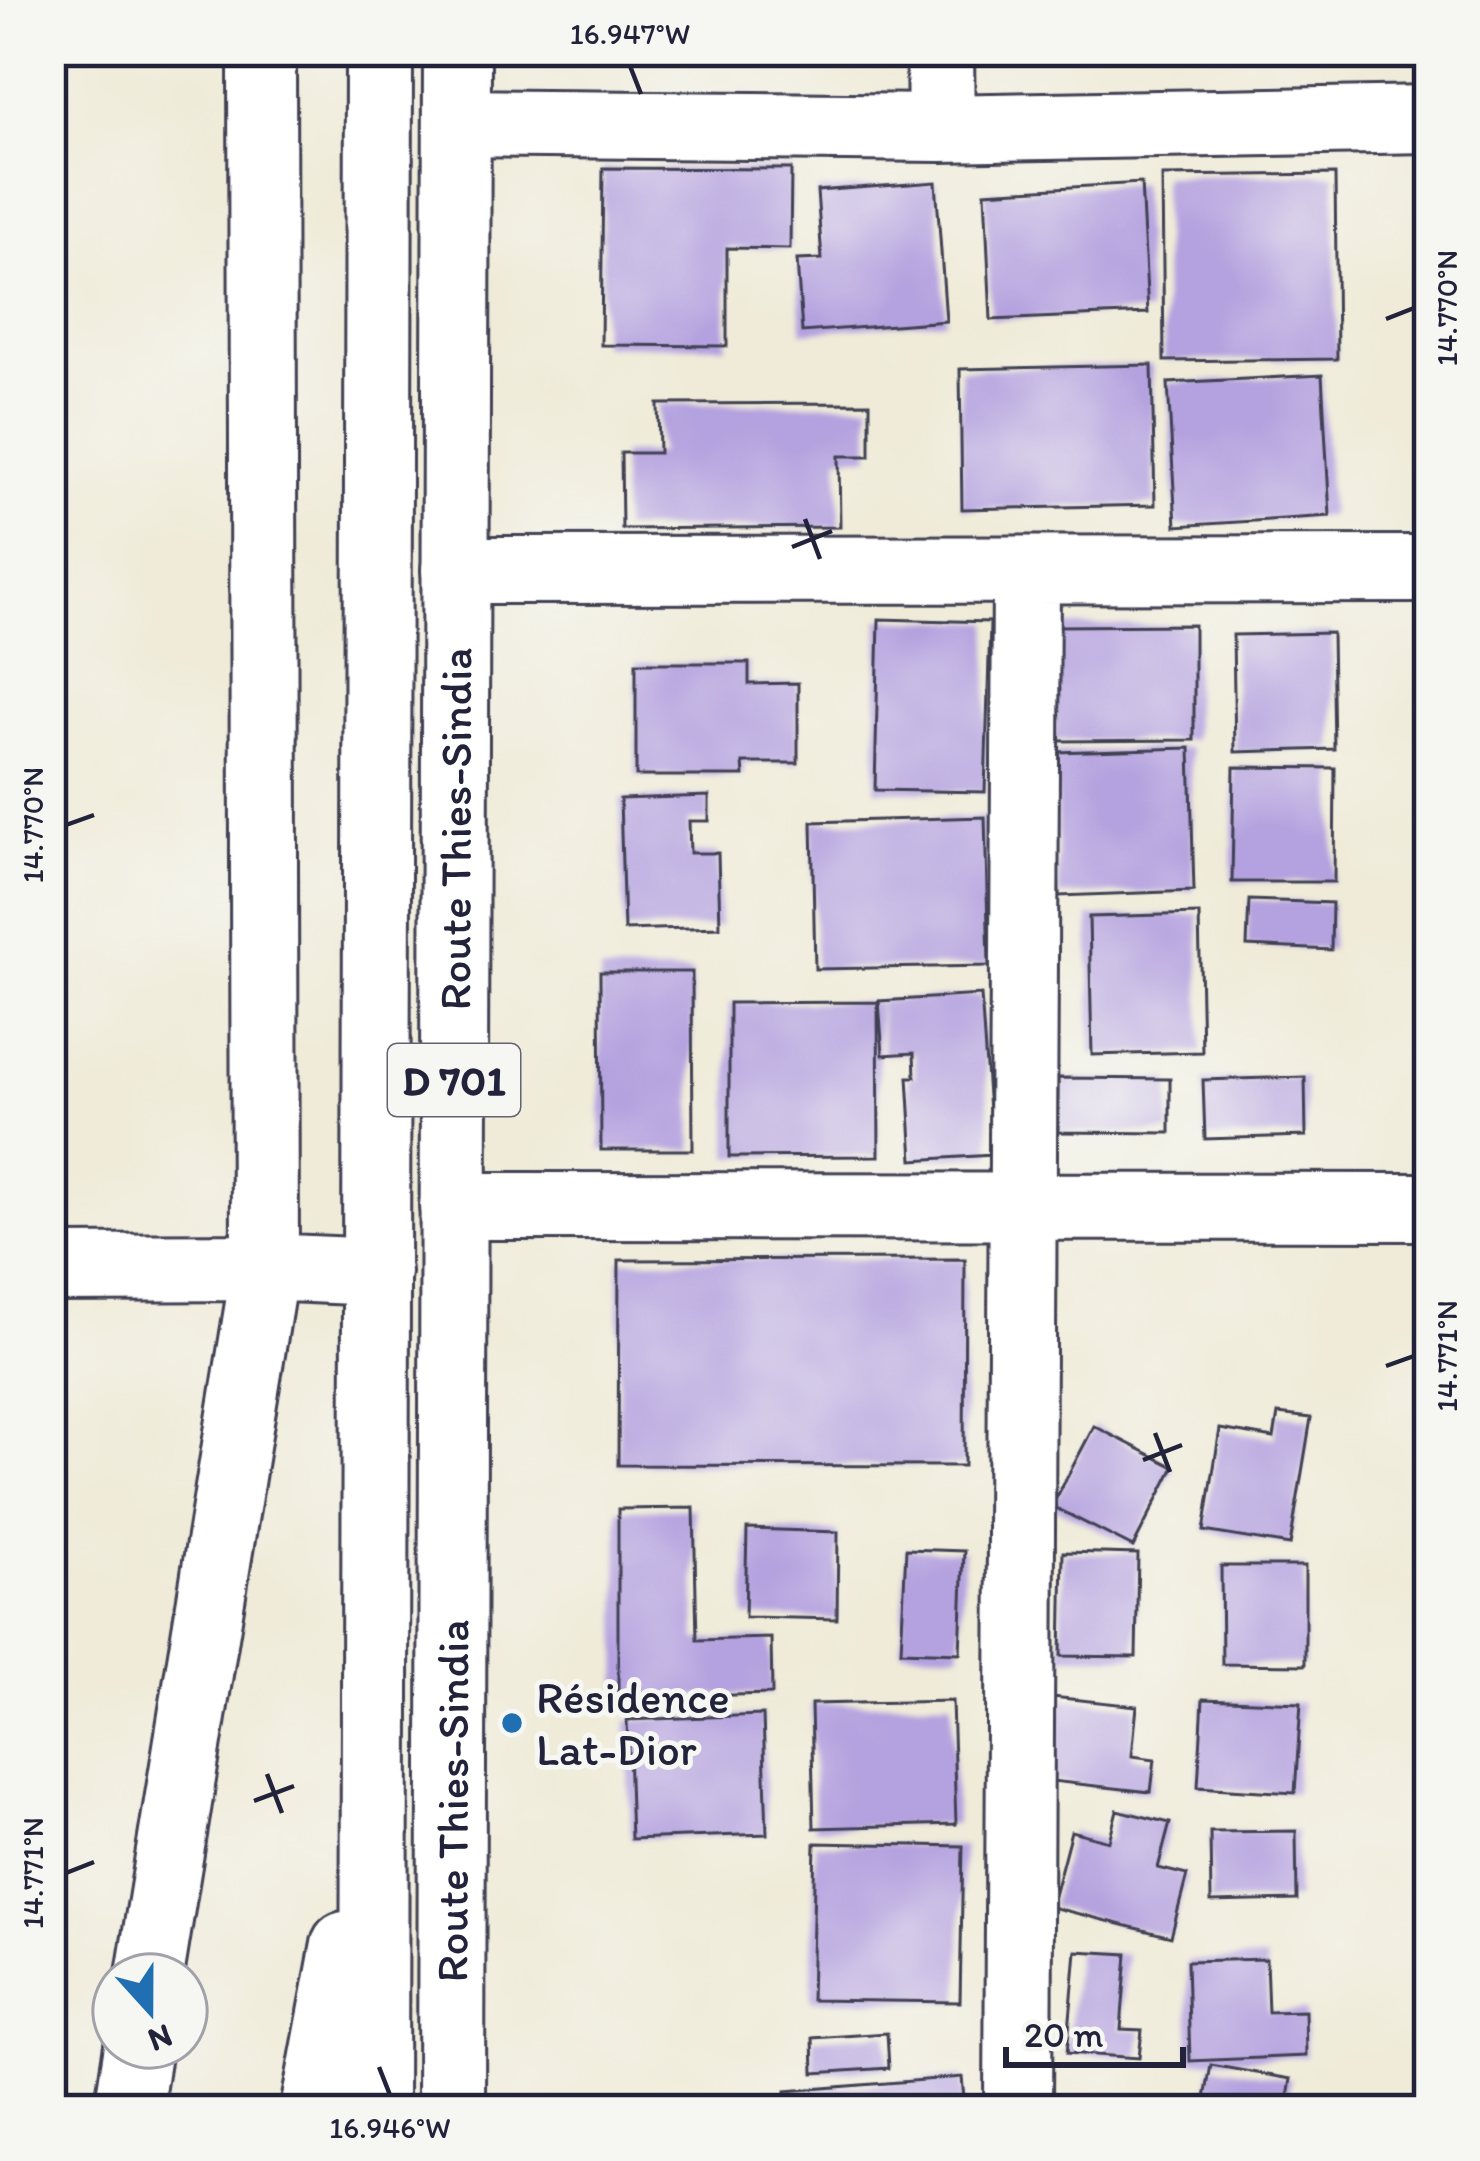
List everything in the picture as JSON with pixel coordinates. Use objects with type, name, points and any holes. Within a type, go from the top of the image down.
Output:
[{"type":"street","points":[[154,1951],[265,1267],[262,51]]},
{"type":"street","name":"Route Thies-Sindia","points":[[374,2110],[379,51]]},
{"type":"street","name":"Route Thies-Sindia","points":[[451,2110],[457,51]]},
{"type":"street","points":[[940,51],[941,128]]},
{"type":"street","points":[[457,123],[941,128],[1429,119]]},
{"type":"street","points":[[455,570],[1429,569]]},
{"type":"street","points":[[1018,2110],[1026,571]]},
{"type":"street","points":[[453,1206],[1429,1207]]},
{"type":"street","points":[[51,1268],[265,1267],[377,1272]]},
{"type":"street","points":[[314,2110],[375,1788]]},
{"type":"street","points":[[128,2110],[134,2071]]},
{"type":"building","points":[[603,168],[791,169],[790,249],[727,248],[727,346],[601,345]]},
{"type":"building","points":[[1335,174],[1337,359],[1164,361],[1162,176]]},
{"type":"building","points":[[936,182],[946,321],[802,332],[797,260],[822,259],[817,191]]},
{"type":"building","points":[[1141,183],[1148,313],[991,320],[985,192]]},
{"type":"building","points":[[1152,365],[1155,505],[962,509],[960,369]]},
{"type":"building","points":[[1322,375],[1330,516],[1176,526],[1168,383]]},
{"type":"building","points":[[870,403],[870,456],[839,456],[840,527],[622,529],[621,453],[659,453],[658,404]]},
{"type":"building","points":[[879,619],[990,622],[985,792],[875,790]]},
{"type":"building","points":[[1194,625],[1194,740],[1055,741],[1055,626]]},
{"type":"building","points":[[1332,633],[1334,749],[1235,752],[1233,635]]},
{"type":"building","points":[[636,663],[749,663],[749,684],[798,683],[798,763],[743,763],[744,776],[636,776]]},
{"type":"building","points":[[1190,748],[1194,891],[1059,896],[1055,752]]},
{"type":"building","points":[[1234,767],[1335,768],[1334,882],[1232,882]]},
{"type":"building","points":[[709,796],[709,821],[689,821],[690,853],[718,853],[720,927],[624,930],[620,799]]},
{"type":"building","points":[[985,817],[989,966],[815,969],[812,822]]},
{"type":"building","points":[[1249,900],[1332,903],[1331,950],[1247,946]]},
{"type":"building","points":[[1199,914],[1202,1052],[1092,1055],[1089,917]]},
{"type":"building","points":[[600,972],[692,972],[693,1150],[601,1150]]},
{"type":"building","points":[[981,995],[992,1155],[913,1160],[908,1077],[915,1077],[914,1053],[883,1055],[879,1001]]},
{"type":"building","points":[[878,1002],[879,1156],[729,1157],[729,1003]]},
{"type":"building","points":[[1305,1077],[1306,1136],[1205,1139],[1203,1080]]},
{"type":"building","points":[[1058,1078],[1170,1079],[1170,1133],[1058,1132]]},
{"type":"building","points":[[965,1259],[964,1466],[618,1465],[619,1260]]},
{"type":"building","points":[[1278,1414],[1311,1418],[1290,1545],[1204,1531],[1220,1429],[1274,1438]]},
{"type":"building","points":[[1094,1426],[1174,1467],[1133,1547],[1052,1506]]},
{"type":"building","points":[[694,1508],[697,1640],[771,1638],[772,1694],[618,1698],[618,1509]]},
{"type":"building","points":[[747,1529],[838,1532],[837,1619],[745,1617]]},
{"type":"building","points":[[906,1549],[964,1551],[960,1653],[901,1651]]},
{"type":"building","points":[[1063,1552],[1138,1554],[1136,1657],[1061,1656]]},
{"type":"building","points":[[1221,1566],[1305,1566],[1305,1665],[1222,1664]]},
{"type":"building","points":[[1052,1697],[1137,1706],[1132,1756],[1155,1759],[1151,1792],[1042,1780]]},
{"type":"building","points":[[1203,1699],[1301,1703],[1295,1793],[1198,1787]]},
{"type":"building","points":[[952,1701],[956,1824],[814,1828],[811,1704]]},
{"type":"building","points":[[763,1715],[767,1834],[631,1839],[627,1720]]},
{"type":"building","points":[[1117,1810],[1170,1823],[1158,1868],[1187,1875],[1171,1937],[1051,1907],[1071,1831],[1109,1841]]},
{"type":"building","points":[[1296,1831],[1297,1900],[1211,1902],[1210,1832]]},
{"type":"building","points":[[815,1843],[963,1846],[960,2002],[811,2000]]},
{"type":"building","points":[[1076,1951],[1127,1954],[1121,2029],[1142,2030],[1139,2058],[1067,2053]]},
{"type":"building","points":[[1266,1959],[1268,2012],[1305,2011],[1306,2056],[1190,2061],[1187,1961]]},
{"type":"building","points":[[887,2033],[889,2068],[814,2073],[813,2038]]},
{"type":"building","points":[[1211,2065],[1291,2079],[1286,2110],[1203,2110]]},
{"type":"building","points":[[962,2077],[965,2110],[787,2110],[786,2091]]},
{"type":"place","name":"Résidence Lat-Dior","points":[[512,1723]]}]
